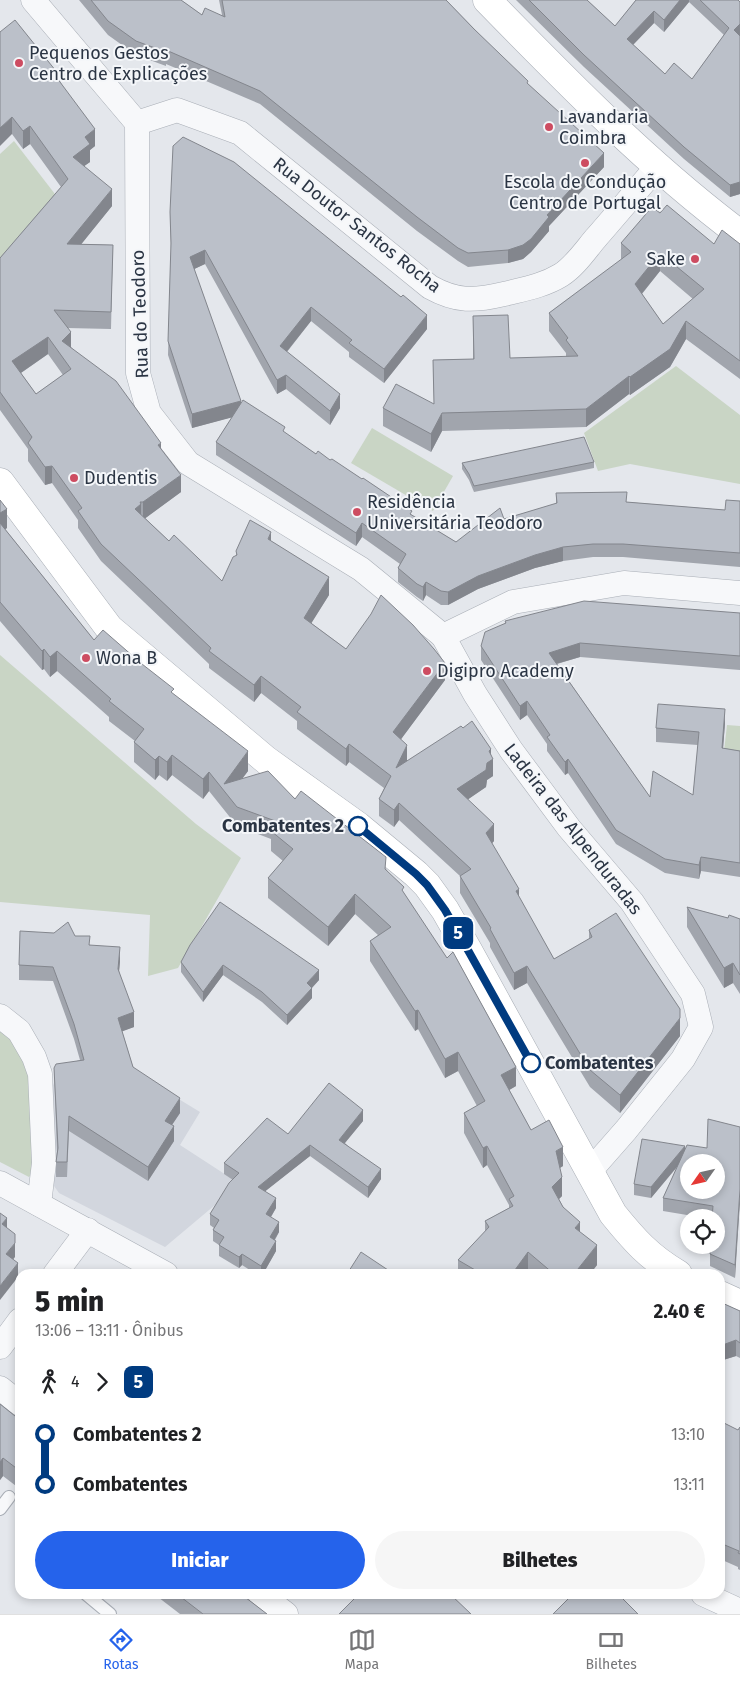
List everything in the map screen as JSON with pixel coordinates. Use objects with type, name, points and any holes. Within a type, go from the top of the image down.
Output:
[{"type":"main road","points":[[487,0],[556,70],[657,167],[737,226]]},
{"type":"main road","points":[[0,482],[109,628],[266,760],[358,826],[427,885],[445,910],[469,952],[613,1214],[634,1240],[659,1263],[669,1269]]},
{"type":"main road","points":[[725,1297],[740,1304]]},
{"type":"street","points":[[34,0],[137,123]]},
{"type":"street","name":"Rua Doutor Santos Rocha","points":[[137,123],[177,110],[240,133],[430,287],[446,295],[464,299],[492,297],[542,285],[563,274],[580,258],[657,167]]},
{"type":"street","name":"Rua do Teodoro","points":[[137,123],[138,373],[149,413],[188,463],[361,569],[443,636]]},
{"type":"street","points":[[443,636],[513,602],[624,584],[740,593]]},
{"type":"street","name":"Ladeira das Alpenduradas","points":[[443,636],[475,694],[511,750],[569,828],[632,902],[692,994],[701,1027],[683,1059],[626,1130],[590,1171]]},
{"type":"street","points":[[0,1016],[20,1031],[34,1057],[40,1074],[44,1163],[39,1204]]},
{"type":"street","points":[[0,1183],[157,1269]]},
{"type":"street","points":[[59,1269],[88,1230]]},
{"type":"street","points":[[0,1347],[15,1327]]},
{"type":"street","points":[[0,1388],[15,1400]]},
{"type":"street","points":[[266,1599],[286,1614]]},
{"type":"street","points":[[714,1599],[740,1611]]},
{"type":"lane","points":[[0,1509],[9,1498]]},
{"type":"lane","points":[[91,1599],[104,1612]]},
{"type":"shaded area","points":[[131,1070],[200,1112],[180,1145],[240,1184],[165,1247],[59,1193],[52,1183],[49,1095],[56,1078]]},
{"type":"green space","points":[[14,141],[58,198],[0,271],[0,154]]},
{"type":"green space","points":[[676,366],[740,415],[740,484],[630,464],[598,471],[584,433]]},
{"type":"green space","points":[[372,428],[453,476],[433,511],[351,463]]},
{"type":"green space","points":[[0,655],[196,824],[241,858],[178,968],[148,976],[150,915],[0,902]]},
{"type":"green space","points":[[727,725],[740,726],[740,763],[723,760]]},
{"type":"green space","points":[[0,1029],[9,1033],[28,1061],[36,1166],[29,1177],[0,1162]]},
{"type":"building","points":[[91,0],[181,0],[202,15],[205,8],[225,17],[222,0],[446,0],[528,81],[527,83],[604,153],[547,215],[549,217],[531,239],[523,245],[508,250],[468,253],[458,248],[417,217],[260,91],[166,50],[166,52],[136,41],[108,21]]},
{"type":"building","points":[[529,0],[587,0],[615,26],[636,0],[680,0],[664,20],[654,11],[627,39],[665,74],[674,63],[692,79],[729,28],[700,0],[738,0],[740,2],[740,24],[734,30],[740,36],[740,182],[730,185],[684,147],[584,55]]},
{"type":"building","points":[[15,20],[60,76],[57,78],[95,129],[85,137],[90,144],[73,157],[112,189],[67,244],[113,245],[111,312],[54,310],[71,332],[62,341],[116,381],[161,443],[158,445],[181,475],[143,502],[140,502],[141,504],[135,509],[169,541],[174,535],[222,581],[233,557],[237,555],[236,551],[250,520],[271,532],[268,539],[329,577],[304,618],[346,649],[371,614],[381,595],[413,625],[434,649],[445,663],[393,732],[407,745],[396,768],[461,726],[463,728],[472,721],[491,749],[489,751],[493,759],[487,763],[486,770],[457,789],[494,824],[486,833],[519,889],[516,891],[554,959],[592,937],[589,930],[616,913],[680,1009],[680,1018],[620,1095],[590,1070],[527,966],[514,973],[491,928],[460,876],[471,869],[399,803],[394,810],[379,799],[391,776],[349,744],[346,749],[297,712],[301,707],[261,676],[254,685],[209,651],[211,648],[101,544],[78,511],[82,508],[52,466],[45,467],[28,443],[32,437],[0,392],[0,258],[68,179],[30,126],[23,131],[12,117],[0,128],[0,32]],"holes":[[[48,337],[71,369],[36,394],[12,361]]]},
{"type":"building","points":[[183,137],[234,162],[401,297],[403,295],[427,315],[384,369],[349,343],[352,340],[311,307],[280,346],[340,394],[330,411],[286,375],[277,380],[205,250],[190,257],[241,401],[192,414],[168,341],[173,146]]},
{"type":"building","points":[[667,205],[714,244],[722,230],[740,244],[740,361],[686,321],[670,349],[629,376],[586,409],[442,413],[431,434],[383,408],[396,384],[434,404],[433,360],[474,359],[473,316],[508,315],[510,358],[578,356],[566,340],[568,338],[549,313],[631,252],[621,243],[652,207],[660,213]],"holes":[[[660,253],[704,289],[663,324],[635,284]]]},
{"type":"building","points":[[243,400],[285,427],[283,431],[316,454],[318,451],[330,460],[332,459],[363,478],[412,511],[410,514],[456,542],[500,508],[504,519],[557,503],[556,493],[627,492],[626,502],[725,510],[726,500],[740,501],[740,553],[623,544],[563,547],[478,576],[448,592],[441,591],[426,582],[423,587],[398,568],[406,554],[362,523],[356,533],[216,442]]},
{"type":"building","points":[[584,437],[594,462],[474,486],[462,463]]},
{"type":"building","points":[[0,500],[7,509],[0,513]]},
{"type":"building","points":[[0,523],[94,640],[103,630],[174,689],[171,692],[248,751],[224,784],[268,771],[295,799],[301,791],[386,857],[385,869],[404,887],[402,890],[447,958],[453,952],[516,1067],[501,1075],[531,1130],[549,1120],[563,1147],[556,1151],[562,1177],[552,1187],[563,1207],[580,1222],[575,1228],[597,1245],[578,1269],[548,1269],[528,1252],[516,1269],[473,1269],[458,1260],[489,1227],[485,1221],[513,1206],[509,1199],[514,1196],[487,1146],[483,1148],[464,1113],[485,1101],[458,1052],[445,1059],[418,1010],[415,1011],[370,941],[391,927],[355,894],[328,927],[268,878],[293,849],[271,831],[278,822],[237,807],[209,772],[203,779],[172,755],[167,762],[159,756],[155,760],[134,742],[144,729],[109,701],[111,699],[57,651],[50,657],[44,649],[42,651],[0,602]]},
{"type":"building","points":[[584,601],[740,613],[740,656],[580,643],[549,653],[650,797],[653,771],[693,795],[699,732],[656,728],[658,704],[725,709],[722,748],[740,751],[740,863],[701,857],[699,865],[665,859],[616,830],[568,759],[565,762],[547,737],[550,735],[527,701],[520,706],[481,646],[485,632],[506,623],[505,621]]},
{"type":"building","points":[[220,902],[319,970],[307,983],[312,988],[287,1015],[262,992],[223,965],[203,992],[181,962],[190,945]]},
{"type":"building","points":[[687,907],[728,918],[729,915],[740,919],[740,975],[733,963],[724,968]]},
{"type":"building","points":[[68,922],[75,936],[90,936],[89,945],[120,947],[118,969],[134,1012],[118,1018],[133,1067],[180,1098],[165,1121],[174,1126],[148,1167],[69,1116],[67,1162],[56,1162],[58,1148],[54,1068],[56,1064],[84,1060],[74,1024],[53,967],[19,965],[20,931],[54,933]]},
{"type":"building","points":[[329,1083],[363,1110],[339,1140],[381,1169],[368,1187],[310,1145],[258,1187],[276,1198],[266,1214],[279,1222],[270,1237],[276,1241],[261,1266],[242,1254],[239,1257],[219,1245],[224,1237],[213,1230],[219,1220],[210,1214],[229,1183],[239,1173],[224,1163],[267,1118],[288,1134]]},
{"type":"building","points":[[708,1119],[740,1127],[740,1189],[735,1265],[710,1254],[725,1254],[725,1209],[713,1209],[713,1206],[663,1198],[680,1160],[680,1199],[725,1199],[725,1154],[683,1154],[687,1145],[707,1148]]},
{"type":"building","points":[[642,1139],[685,1146],[651,1187],[634,1184]]},
{"type":"building","points":[[0,1213],[7,1218],[2,1224],[15,1234],[15,1243],[6,1254],[18,1263],[0,1286]]},
{"type":"building","points":[[361,1252],[386,1269],[350,1269]]},
{"type":"building","points":[[725,1304],[740,1311],[740,1343],[736,1340],[725,1344]]},
{"type":"building","points":[[0,1404],[15,1416],[15,1467],[3,1458],[0,1462]]},
{"type":"building","points":[[725,1424],[738,1430],[740,1427],[740,1554],[738,1553],[739,1551],[725,1545]]},
{"type":"building","points":[[184,1599],[248,1599],[267,1614],[203,1614]]},
{"type":"building","points":[[354,1599],[455,1599],[471,1614],[339,1614]]},
{"type":"building","points":[[568,1599],[623,1599],[638,1614],[553,1614]]},
{"type":"bus line","name":"5","points":[[358,826],[427,885],[445,910],[531,1063]]},
{"type":"place","name":"Pequenos Gestos Centro de Explicações","points":[[19,63]]},
{"type":"place","name":"Lavandaria Coimbra","points":[[549,127]]},
{"type":"place","name":"Escola de Condução Centro de Portugal","points":[[585,163]]},
{"type":"place","name":"Sake","points":[[695,259]]},
{"type":"place","name":"Dudentis","points":[[74,478]]},
{"type":"place","name":"Residência Universitária Teodoro","points":[[357,512]]},
{"type":"place","name":"Wona B","points":[[86,658]]},
{"type":"place","name":"Digipro Academy","points":[[427,671]]},
{"type":"place","name":"Combatentes 2","points":[[358,826]]},
{"type":"place","name":"Combatentes","points":[[531,1063]]}]
